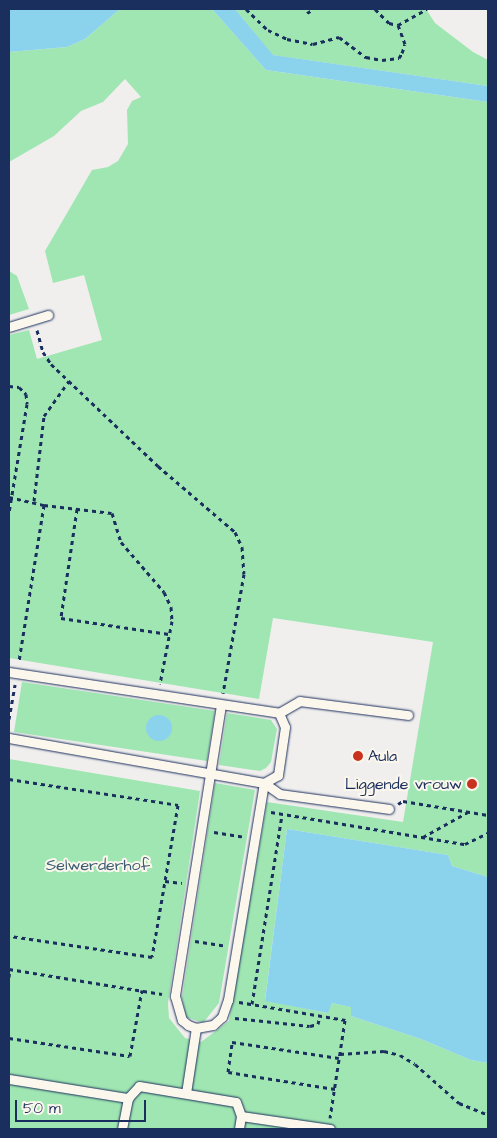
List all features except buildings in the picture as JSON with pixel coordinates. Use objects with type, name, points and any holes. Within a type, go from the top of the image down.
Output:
[{"type":"lane","points":[[9,327],[48,316]]},
{"type":"lane","points":[[13,673],[279,712],[300,701],[408,715]]},
{"type":"lane","points":[[221,705],[175,996],[182,1020],[196,1028],[213,1025],[222,1017],[228,1000],[264,782]]},
{"type":"lane","points":[[264,782],[278,775],[285,726],[279,712]]},
{"type":"lane","points":[[9,738],[264,782],[280,794],[389,809]]},
{"type":"lane","points":[[186,1093],[196,1028]]},
{"type":"lane","points":[[9,1079],[128,1098]]},
{"type":"lane","points":[[122,1129],[128,1098],[139,1086],[236,1102],[241,1116],[239,1129]]},
{"type":"lane","points":[[241,1116],[329,1129]]},
{"type":"path","points":[[246,9],[268,30],[286,39],[313,44],[339,37],[366,57],[382,60],[399,58],[402,53],[405,44],[398,25]]},
{"type":"path","points":[[307,14],[314,9]]},
{"type":"path","points":[[375,9],[389,23],[398,25],[427,9]]},
{"type":"path","points":[[35,319],[43,352],[69,381],[182,488],[220,517],[234,532],[242,547],[244,574],[221,705]]},
{"type":"path","points":[[34,501],[44,416],[69,381]]},
{"type":"path","points":[[9,386],[19,387],[26,394],[9,513]]},
{"type":"path","points":[[10,497],[34,501],[44,505],[112,513],[121,542],[164,592],[171,607],[169,634],[158,695]]},
{"type":"path","points":[[9,720],[13,673],[44,505]]},
{"type":"path","points":[[77,509],[61,618],[169,634]]},
{"type":"path","points":[[9,779],[178,806],[152,957],[9,936]]},
{"type":"path","points":[[389,809],[403,801],[488,814]]},
{"type":"path","points":[[260,810],[465,844],[488,833]]},
{"type":"path","points":[[423,837],[469,812]]},
{"type":"path","points":[[252,1004],[282,814]]},
{"type":"path","points":[[202,830],[255,839]]},
{"type":"path","points":[[184,940],[236,948]]},
{"type":"path","points":[[9,977],[10,969],[175,996]]},
{"type":"path","points":[[9,1038],[130,1056],[142,990]]},
{"type":"path","points":[[228,1000],[345,1020],[329,1129]]},
{"type":"path","points":[[222,1017],[310,1026],[318,1024],[320,1016]]},
{"type":"path","points":[[335,1089],[228,1072],[232,1042],[340,1056],[384,1051],[400,1055],[415,1064],[459,1103],[488,1115]]},
{"type":"green space","name":"Selwerderhof","points":[[120,9],[212,9],[266,70],[488,102],[488,877],[452,866],[448,855],[287,829],[265,1000],[327,1013],[332,1003],[352,1007],[351,1016],[421,1039],[471,1060],[488,1063],[488,1129],[9,1129],[9,759],[200,791],[168,1003],[169,1018],[185,1038],[201,1042],[229,1021],[267,802],[403,822],[433,642],[273,618],[259,699],[9,658],[9,335],[29,330],[37,359],[102,340],[84,275],[53,283],[45,251],[92,170],[108,167],[118,161],[128,144],[127,110],[132,101],[141,97],[125,79],[103,102],[81,111],[54,136],[9,162],[9,52],[67,47],[85,39]]},
{"type":"green space","points":[[235,9],[426,9],[435,23],[473,52],[488,60],[488,86],[272,55]]},
{"type":"green space","points":[[9,271],[17,276],[29,309],[9,315]]},
{"type":"green space","points":[[22,682],[215,711],[207,761],[14,732]]},
{"type":"green space","points":[[227,713],[271,720],[277,729],[271,762],[266,768],[260,771],[219,765]]},
{"type":"green space","points":[[215,783],[255,790],[219,1003],[203,1023],[186,1017],[182,998]]},
{"type":"water","points":[[9,9],[120,9],[85,39],[67,47],[9,52]]},
{"type":"water","points":[[212,9],[235,9],[273,55],[488,86],[488,102],[266,70]]},
{"type":"water","points":[[159,715],[168,719],[172,728],[168,737],[159,741],[150,737],[146,728],[150,719]]},
{"type":"water","points":[[287,829],[448,855],[452,866],[488,877],[488,1063],[471,1060],[421,1039],[351,1016],[351,1007],[332,1003],[328,1013],[265,1001]]},
{"type":"place","name":"Aula","points":[[358,756]]},
{"type":"place","name":"Liggende vrouw","points":[[472,784]]}]
